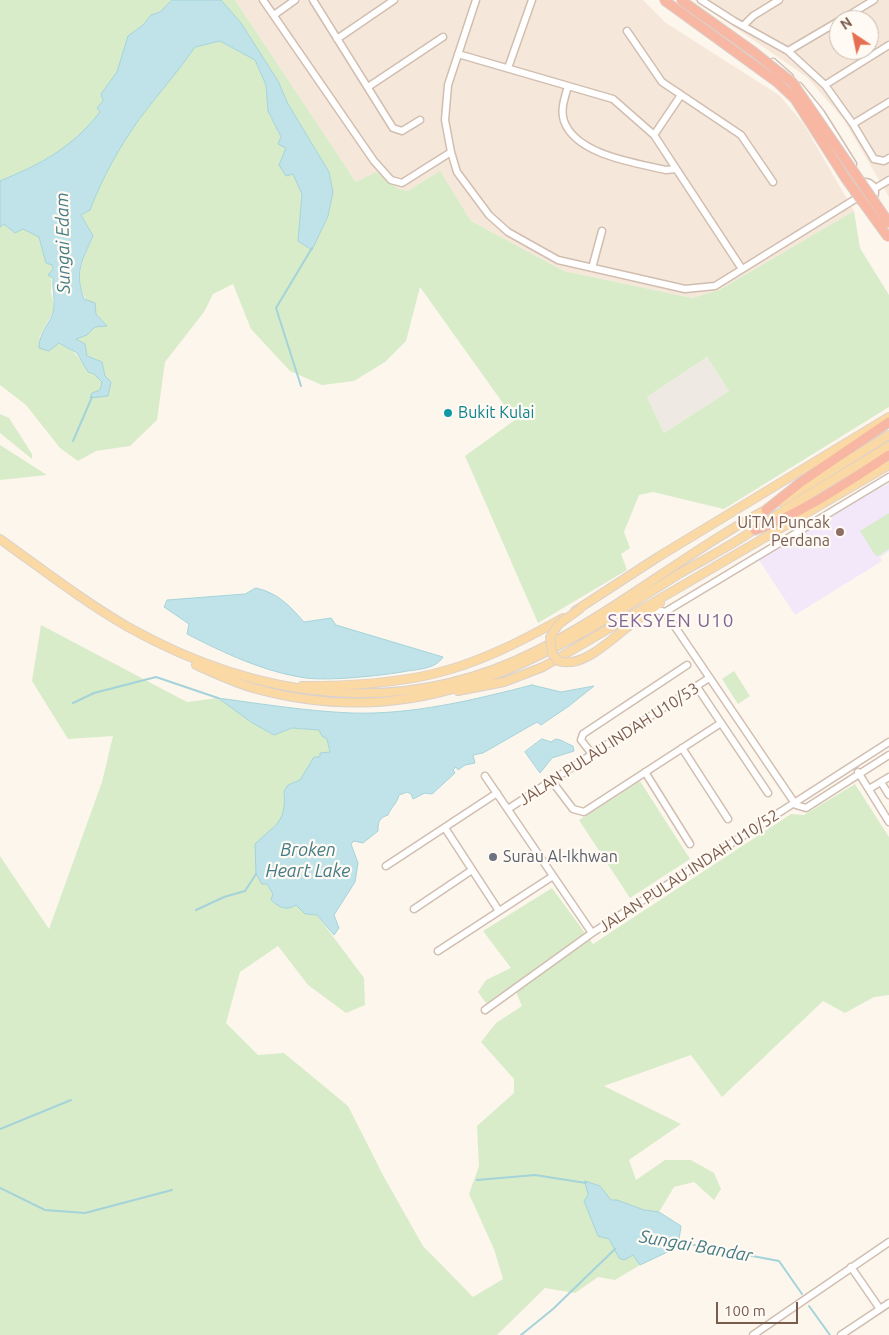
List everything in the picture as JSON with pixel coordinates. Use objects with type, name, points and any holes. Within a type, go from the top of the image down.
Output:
[{"type":"highway","points":[[666,0],[777,82],[795,99],[846,179],[889,240]]},
{"type":"highway","points":[[681,0],[754,52],[793,83],[889,223]]},
{"type":"highway","points":[[766,510],[834,459],[889,422]]},
{"type":"highway","points":[[755,530],[775,522],[889,455]]},
{"type":"main road","points":[[697,578],[585,657],[573,662],[558,661],[552,653],[550,636],[559,624],[581,608],[658,556],[889,416]]},
{"type":"main road","points":[[0,539],[127,626],[197,660],[266,684],[283,687],[348,695],[385,693],[452,682],[500,667],[536,651],[599,615],[889,434]]},
{"type":"main road","points":[[448,691],[514,668],[538,657],[626,608],[889,446]]},
{"type":"main road","points":[[127,626],[142,640],[159,649],[250,687],[280,694],[328,700],[372,702],[484,687],[543,667],[889,465]]},
{"type":"main road","points":[[283,687],[358,683],[433,674],[470,662],[520,641],[581,608]]},
{"type":"street","points":[[263,0],[374,161],[392,180],[402,184],[451,152]]},
{"type":"street","points":[[274,15],[295,0]]},
{"type":"street","points":[[313,0],[397,131],[402,132],[420,120]]},
{"type":"street","points":[[337,39],[394,0]]},
{"type":"street","points":[[476,0],[448,85],[446,120],[451,152],[457,172],[489,215],[508,232],[558,260],[684,289],[715,286],[858,198]]},
{"type":"street","points":[[508,68],[532,0]]},
{"type":"street","points":[[666,0],[778,80],[796,97],[811,114],[857,188],[858,198]]},
{"type":"street","points":[[687,0],[784,70],[821,113],[864,183]]},
{"type":"street","points":[[701,0],[788,51],[825,85],[853,124],[874,159],[884,162],[889,158]]},
{"type":"street","points":[[744,25],[753,16],[779,0]]},
{"type":"street","points":[[857,10],[874,0]]},
{"type":"street","points":[[788,51],[829,27]]},
{"type":"street","points":[[627,31],[662,82],[741,135],[772,182]]},
{"type":"street","points":[[368,88],[443,36]]},
{"type":"street","points":[[825,85],[889,45]]},
{"type":"street","points":[[458,54],[613,99],[654,135],[742,269]]},
{"type":"street","points":[[568,86],[563,105],[564,121],[581,143],[606,155],[666,170],[676,169]]},
{"type":"street","points":[[654,135],[682,95]]},
{"type":"street","points":[[853,124],[889,102]]},
{"type":"street","points":[[874,189],[889,180]]},
{"type":"street","points":[[857,188],[864,183],[870,184],[874,189],[873,198],[889,223]]},
{"type":"street","points":[[858,198],[865,202],[889,240]]},
{"type":"street","points":[[865,202],[873,198]]},
{"type":"street","points":[[592,268],[602,231]]},
{"type":"street","points":[[665,612],[889,477]]},
{"type":"street","points":[[653,608],[665,612],[794,803],[806,808],[889,755]]},
{"type":"street","points":[[592,754],[582,740],[583,734],[687,665]]},
{"type":"street","name":"JALAN PULAU INDAH U10/53","points":[[508,808],[710,678]]},
{"type":"street","points":[[697,687],[768,793]]},
{"type":"street","points":[[551,780],[573,809],[584,812],[721,723]]},
{"type":"street","name":"JALAN PULAU INDAH U10/52","points":[[485,776],[592,933],[889,742]]},
{"type":"street","points":[[682,748],[728,819]]},
{"type":"street","points":[[854,765],[889,822]]},
{"type":"street","points":[[645,772],[690,844]]},
{"type":"street","points":[[869,789],[889,777]]},
{"type":"street","points":[[881,782],[889,795]]},
{"type":"street","points":[[386,866],[497,793]]},
{"type":"street","points":[[444,828],[499,911]]},
{"type":"street","points":[[414,909],[472,870]]},
{"type":"street","points":[[438,951],[553,876]]},
{"type":"street","points":[[485,1010],[592,933]]},
{"type":"street","points":[[752,1335],[889,1242]]},
{"type":"street","points":[[851,1267],[880,1310]]},
{"type":"street","points":[[841,1335],[889,1303]]},
{"type":"shaded area","points":[[235,0],[643,0],[666,23],[779,95],[803,123],[854,211],[719,290],[692,298],[564,271],[471,221],[440,172],[408,191],[397,188],[389,183],[356,182]]},
{"type":"shaded area","points":[[695,0],[889,0],[889,197],[844,120],[807,77]]},
{"type":"shaded area","points":[[707,357],[729,391],[664,433],[647,397]]},
{"type":"shaded area","name":"UiTM Puncak Perdana","points":[[889,483],[889,551],[880,557],[882,561],[795,615],[755,554],[833,507],[837,513]]},
{"type":"green space","points":[[0,0],[172,0],[160,12],[151,15],[143,25],[128,36],[117,72],[101,94],[101,108],[94,122],[65,148],[47,159],[0,181]]},
{"type":"green space","points":[[221,0],[235,0],[356,182],[376,172],[397,188],[408,191],[440,171],[471,221],[564,271],[692,298],[719,290],[854,211],[860,248],[889,295],[889,407],[724,509],[653,492],[639,495],[624,532],[630,548],[621,554],[627,570],[538,623],[465,456],[515,420],[420,287],[406,341],[385,362],[354,381],[322,385],[290,371],[251,329],[233,284],[213,294],[204,312],[165,362],[157,420],[130,446],[96,451],[78,461],[60,448],[26,405],[0,385],[0,227],[4,224],[15,233],[23,228],[39,237],[46,263],[52,265],[51,292],[55,308],[39,338],[63,345],[73,352],[88,372],[94,374],[102,382],[100,390],[108,396],[102,362],[87,356],[75,339],[87,335],[95,327],[107,326],[88,303],[80,284],[82,264],[93,236],[81,215],[90,210],[106,174],[140,118],[195,47],[220,41],[255,60],[266,85],[268,111],[286,148],[302,194],[298,241],[312,250],[328,216],[333,192],[329,172],[288,104],[278,81],[241,23]],"holes":[[[707,357],[729,391],[664,433],[647,397]]]},
{"type":"green space","points":[[0,414],[9,418],[32,454],[32,459],[0,433]]},
{"type":"green space","points":[[0,445],[47,475],[0,480]]},
{"type":"green space","points":[[889,513],[889,549],[878,556],[875,555],[860,531]]},
{"type":"green space","points":[[41,625],[187,702],[218,698],[251,722],[274,735],[292,728],[320,730],[327,739],[330,752],[320,753],[320,757],[300,780],[288,785],[284,791],[285,806],[282,820],[272,831],[267,884],[273,894],[271,901],[296,904],[305,914],[317,915],[364,978],[365,1005],[346,1013],[308,985],[278,946],[240,972],[226,1023],[258,1055],[284,1053],[348,1106],[384,1177],[423,1246],[473,1297],[503,1279],[494,1249],[469,1194],[479,1166],[477,1126],[514,1093],[514,1079],[481,1042],[496,1023],[522,1006],[516,992],[486,1003],[478,992],[486,980],[511,968],[483,931],[552,888],[593,944],[791,814],[804,815],[855,784],[889,837],[889,995],[874,997],[845,1013],[823,1001],[722,1097],[691,1055],[604,1086],[681,1124],[629,1160],[636,1180],[665,1160],[691,1160],[714,1173],[721,1189],[714,1200],[694,1182],[674,1187],[659,1212],[652,1212],[611,1200],[600,1186],[584,1201],[592,1218],[609,1239],[619,1258],[633,1255],[640,1265],[615,1280],[598,1277],[575,1293],[545,1288],[497,1335],[0,1335],[0,856],[49,929],[102,782],[113,736],[68,739],[32,681]]},
{"type":"green space","points":[[734,671],[750,696],[738,704],[722,679]]},
{"type":"green space","points":[[640,781],[690,859],[630,898],[579,820]]},
{"type":"water","points":[[172,0],[221,0],[241,23],[278,81],[288,104],[329,172],[333,192],[328,216],[312,250],[298,241],[302,194],[293,174],[286,176],[279,165],[286,148],[278,144],[281,137],[268,111],[266,85],[255,60],[220,41],[195,47],[140,118],[106,174],[90,210],[81,215],[93,236],[81,267],[81,290],[84,299],[95,303],[96,314],[107,326],[95,327],[87,335],[76,339],[85,344],[87,356],[102,362],[105,376],[111,382],[108,396],[90,398],[92,393],[100,390],[102,382],[94,374],[88,372],[77,353],[59,343],[49,351],[39,348],[41,336],[53,312],[53,278],[48,275],[53,269],[52,265],[46,263],[39,237],[23,229],[15,233],[4,224],[0,227],[0,181],[55,154],[89,125],[100,112],[97,108],[103,101],[101,94],[117,72],[128,36],[143,25],[151,15],[160,12]]},
{"type":"water","points":[[256,588],[271,593],[283,600],[304,622],[331,618],[336,625],[443,657],[430,667],[402,672],[340,678],[306,678],[275,671],[230,655],[187,634],[189,624],[164,607],[167,600],[245,594]]},
{"type":"water","name":"Broken Heart Lake","points":[[532,685],[561,692],[594,686],[541,725],[537,722],[483,753],[473,755],[475,763],[465,765],[458,770],[456,767],[453,770],[455,773],[432,794],[425,793],[413,799],[411,794],[407,792],[399,795],[388,815],[380,821],[378,831],[363,843],[354,841],[351,844],[358,863],[355,882],[334,915],[339,928],[334,935],[317,915],[305,914],[296,905],[283,908],[271,900],[273,894],[267,884],[262,884],[256,874],[255,844],[278,823],[283,811],[284,791],[288,785],[300,780],[314,757],[320,757],[320,753],[330,752],[327,739],[322,736],[319,730],[292,728],[274,735],[251,722],[218,698],[317,711],[374,713],[397,712],[443,705]]},
{"type":"water","points":[[542,739],[551,742],[556,739],[561,740],[573,746],[574,751],[552,758],[540,773],[525,752]]},
{"type":"water","points":[[585,1181],[600,1186],[611,1200],[617,1200],[644,1210],[659,1212],[681,1226],[678,1247],[640,1265],[633,1255],[624,1260],[619,1258],[609,1239],[598,1236],[584,1201],[588,1195]]},
{"type":"waterway","points":[[301,386],[276,308],[312,248]]},
{"type":"waterway","name":"Sungai Edam","points":[[73,441],[92,397]]},
{"type":"waterway","points":[[73,703],[94,693],[156,677],[218,698]]},
{"type":"waterway","points":[[196,910],[224,897],[245,891],[256,874]]},
{"type":"waterway","points":[[0,1129],[71,1100]]},
{"type":"waterway","points":[[477,1180],[535,1175],[586,1183]]},
{"type":"waterway","points":[[0,1188],[45,1210],[85,1213],[172,1190]]},
{"type":"waterway","name":"Sungai Bandar","points":[[678,1242],[779,1261],[802,1294]]},
{"type":"waterway","name":"Sungai Bandar","points":[[521,1335],[553,1309],[615,1249]]},
{"type":"waterway","name":"Sungai Bandar","points":[[809,1306],[830,1335]]},
{"type":"place","name":"Bukit Kulai","points":[[448,413]]},
{"type":"place","name":"UiTM Puncak Perdana","points":[[840,532]]},
{"type":"place","name":"Surau Al-Ikhwan","points":[[493,857]]},
{"type":"district","name":"SEKSYEN U10","points":[[671,621]]}]
